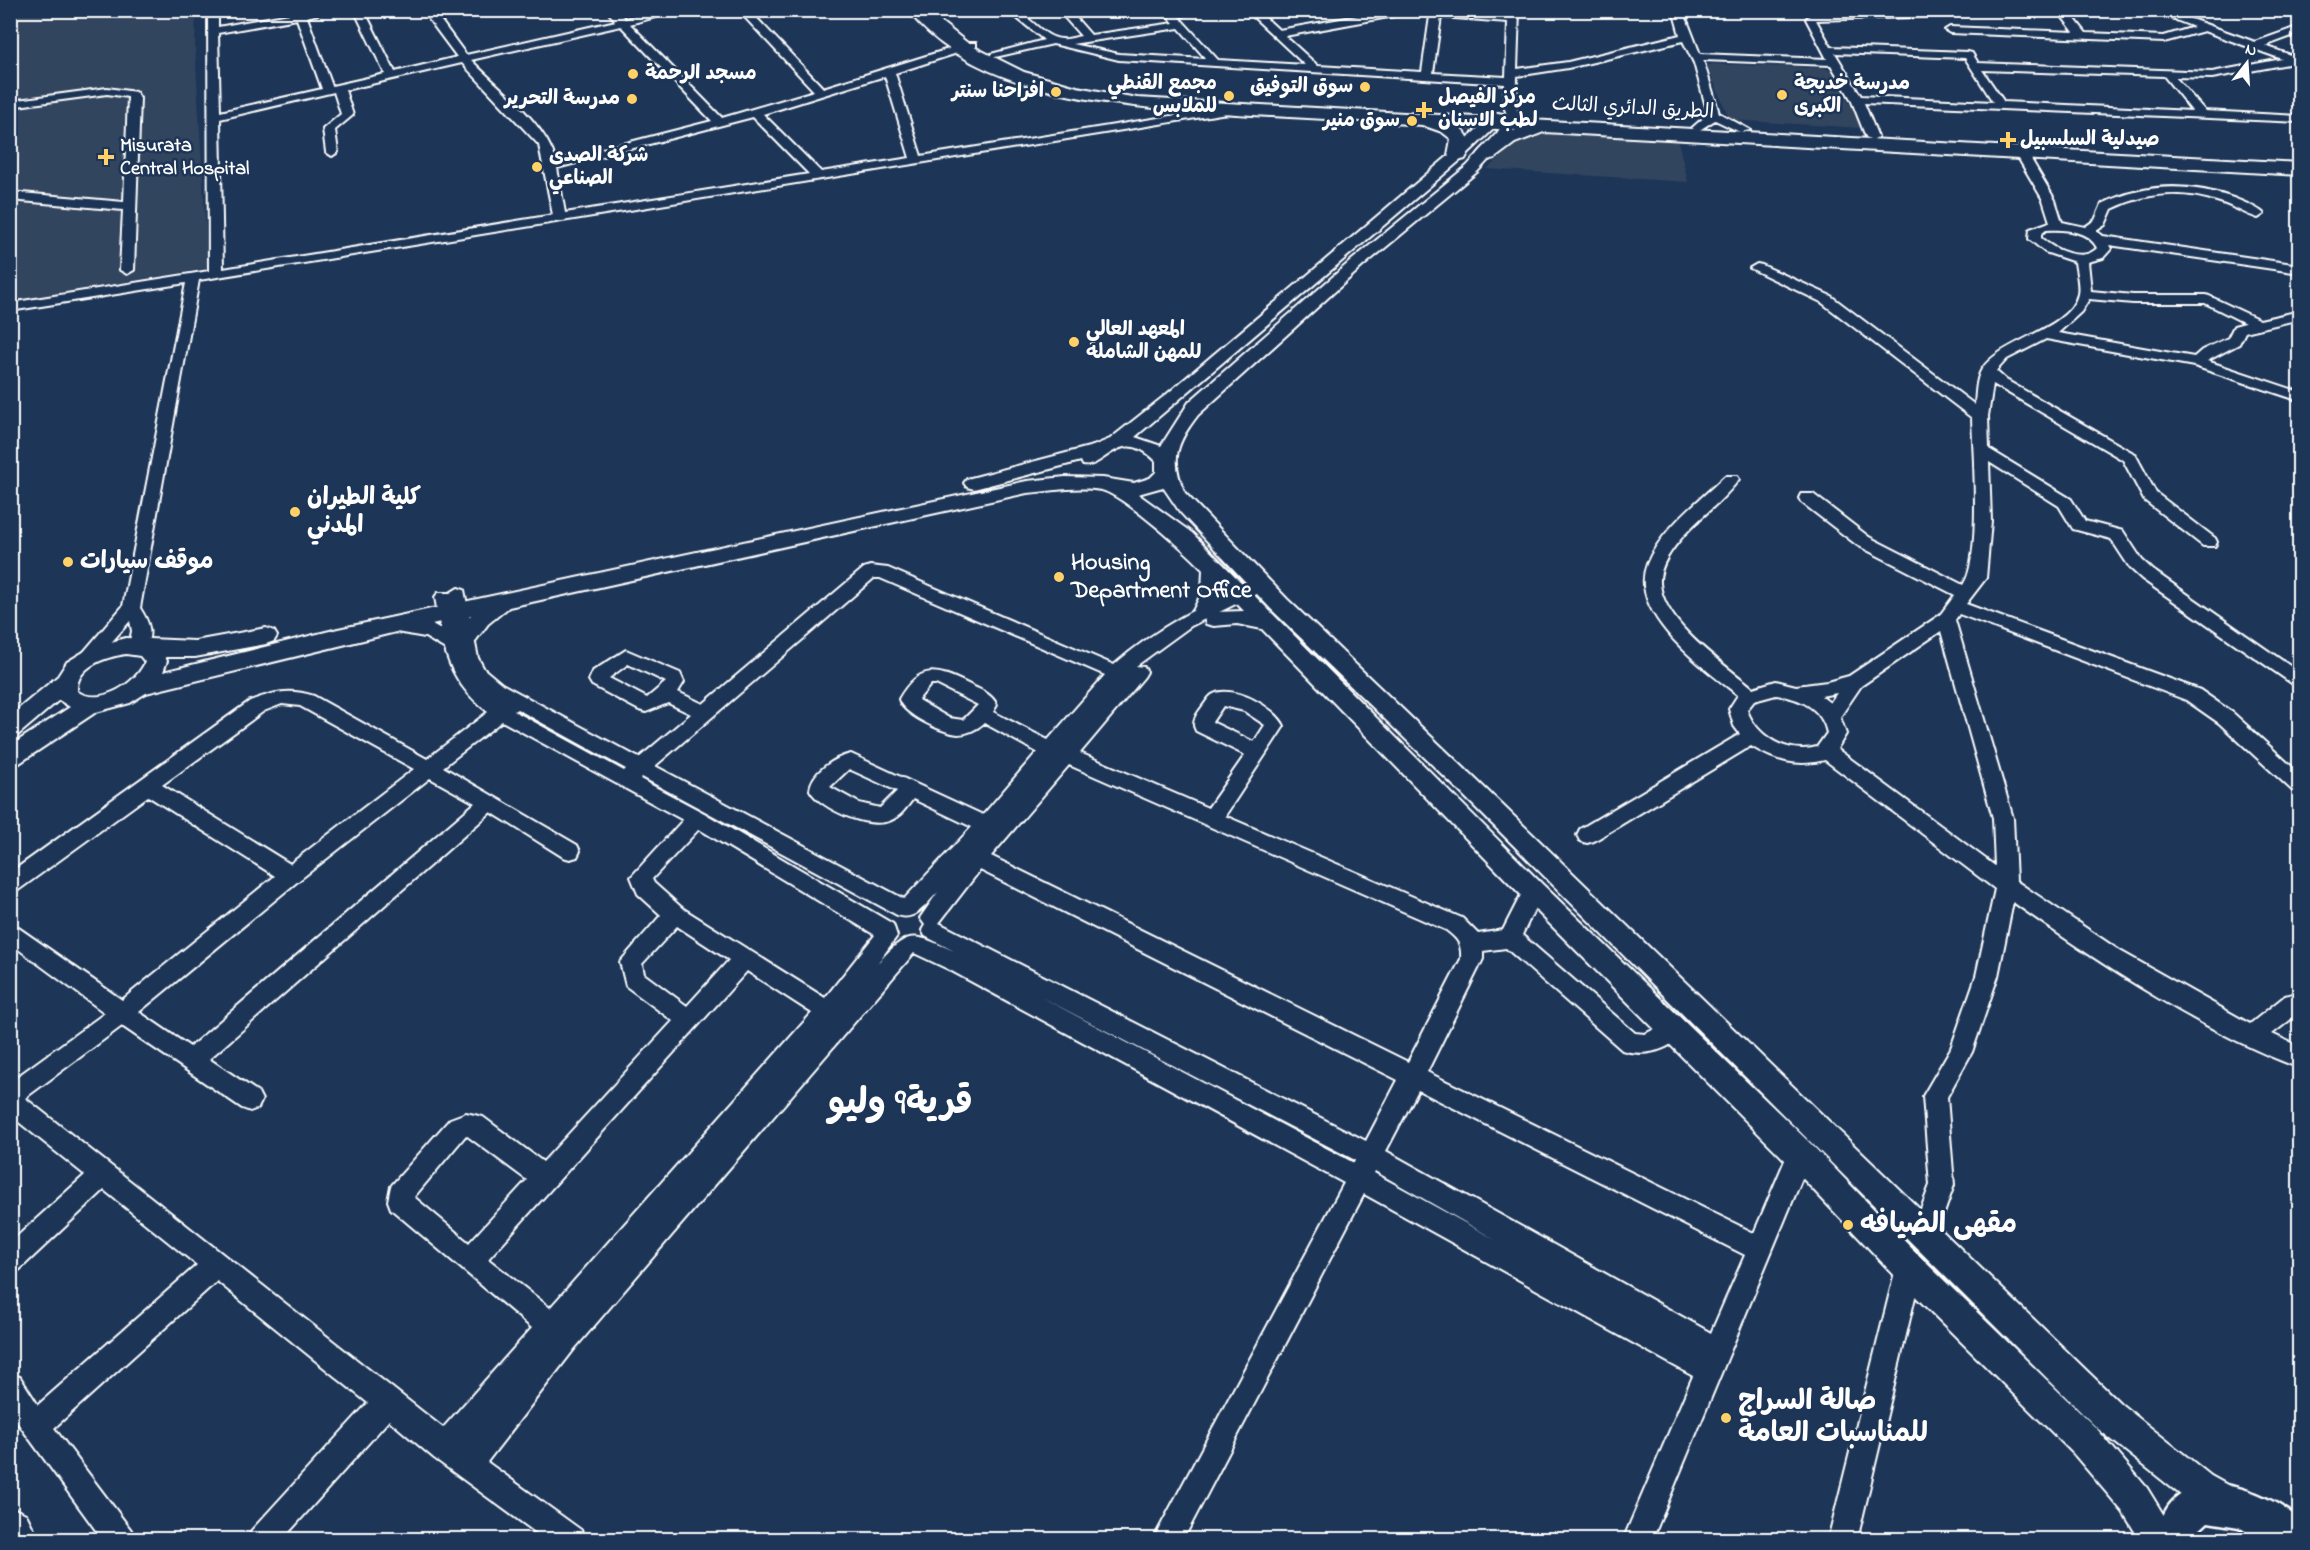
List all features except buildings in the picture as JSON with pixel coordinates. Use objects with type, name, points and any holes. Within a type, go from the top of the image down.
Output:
[{"type":"main road","name":"الطريق الدائري الثالث","points":[[916,10],[965,47],[1003,70],[1040,83],[1156,113],[1227,110],[1415,120],[1504,118],[1554,127],[2022,154],[2072,152],[2300,160]]},
{"type":"main road","name":"الطريق الدائري الثالث","points":[[933,10],[965,47],[995,56],[1020,68],[1068,82],[1144,96],[1872,137],[2300,169]]},
{"type":"main road","points":[[1415,120],[1440,125],[1456,132],[1461,141],[1458,155]]},
{"type":"main road","points":[[1488,154],[1518,134],[1554,127]]},
{"type":"main road","points":[[2174,1539],[2183,1517],[2194,1507],[2208,1503],[2226,1503],[2277,1528],[2300,1526]]},
{"type":"main road","points":[[10,1530],[16,1539]]},
{"type":"street","points":[[213,10],[216,274]]},
{"type":"street","points":[[213,31],[300,13],[329,10]]},
{"type":"street","points":[[359,10],[391,75]]},
{"type":"street","points":[[427,10],[462,57],[530,126],[545,145],[552,166],[560,218]]},
{"type":"street","points":[[610,10],[720,122]]},
{"type":"street","points":[[214,117],[462,57],[675,10]]},
{"type":"street","points":[[743,10],[822,92]]},
{"type":"street","points":[[1012,10],[1039,35],[1054,42],[1119,57],[1427,74],[1511,77],[1686,37]]},
{"type":"street","points":[[1063,10],[1088,39]]},
{"type":"street","points":[[1170,13],[1199,10]]},
{"type":"street","points":[[1251,10],[1314,68]]},
{"type":"street","points":[[1678,10],[1686,37],[1697,57],[1714,115],[1744,130]]},
{"type":"street","points":[[2062,10],[2083,36]]},
{"type":"street","points":[[10,758],[93,703],[117,698],[140,686],[250,656],[393,625],[452,603],[505,600],[1027,487],[1065,483],[1135,489],[1152,484],[1165,466],[1186,416],[1383,241],[1488,154],[1504,118],[1511,77],[1514,15],[1399,12],[1276,34]]},
{"type":"street","points":[[1872,137],[1857,99],[1827,50],[1811,16],[1937,12],[2002,107]]},
{"type":"street","points":[[2165,12],[2296,62]]},
{"type":"street","points":[[300,13],[347,115],[329,129],[332,152]]},
{"type":"street","points":[[1170,13],[1215,63]]},
{"type":"street","points":[[1427,74],[1436,13]]},
{"type":"street","points":[[995,56],[1054,42],[1180,25]]},
{"type":"street","points":[[1950,30],[2164,39],[2203,28]]},
{"type":"street","points":[[2255,46],[2300,29]]},
{"type":"street","points":[[552,166],[755,112],[965,47]]},
{"type":"street","points":[[1827,50],[1968,55]]},
{"type":"street","points":[[1697,57],[1834,62]]},
{"type":"street","points":[[1975,66],[2168,75],[2221,75],[2246,68],[2296,62]]},
{"type":"street","points":[[889,71],[916,159]]},
{"type":"street","points":[[2168,75],[2202,115]]},
{"type":"street","points":[[10,104],[107,91],[132,94],[135,98],[127,270]]},
{"type":"street","points":[[1857,99],[2300,119]]},
{"type":"street","points":[[755,112],[818,176]]},
{"type":"street","points":[[10,307],[818,176],[1156,113]]},
{"type":"street","points":[[1698,128],[1714,115]]},
{"type":"street","points":[[1504,118],[1173,398],[1107,447],[1089,464],[1090,471],[1185,538],[1214,567],[1261,603],[1543,859],[2109,1416],[2199,1488],[2226,1503]]},
{"type":"street","points":[[2022,154],[2049,200],[2057,226]]},
{"type":"street","points":[[2086,232],[2101,222],[2106,207],[2151,191],[2180,190],[2210,195],[2238,204],[2258,214]]},
{"type":"street","points":[[10,196],[42,196],[95,206],[130,206]]},
{"type":"street","points":[[2100,240],[2104,249],[2102,253],[2081,258],[2056,253],[2034,236],[2038,229],[2057,226],[2086,232],[2100,240],[2300,269]]},
{"type":"street","points":[[1831,716],[1856,681],[1956,607],[1977,578],[1982,540],[1980,416],[1988,371],[2002,356],[2068,318],[2085,294],[2081,258]]},
{"type":"street","points":[[1757,268],[1826,299],[1980,416]]},
{"type":"street","points":[[88,658],[131,608],[179,363],[193,278]]},
{"type":"street","points":[[2085,294],[2133,299],[2207,299],[2259,325]]},
{"type":"street","points":[[2197,362],[2207,353],[2234,341],[2237,330],[2300,315]]},
{"type":"street","points":[[2043,334],[2197,362],[2300,397]]},
{"type":"street","points":[[1988,371],[2001,383],[2129,457],[2150,496],[2209,542]]},
{"type":"street","points":[[10,729],[66,681],[78,665],[88,658],[114,648],[195,649],[452,603],[939,491],[1107,447],[1146,445],[1161,453],[1176,495],[1261,603],[1524,882],[1800,1154],[1909,1268],[2085,1441],[2135,1500],[2161,1539]]},
{"type":"street","points":[[1980,450],[2065,503],[2079,525],[2117,535],[2136,564],[2148,575],[2297,679]]},
{"type":"street","points":[[1731,479],[1661,554],[1650,582],[1654,599],[1667,621],[1749,694]]},
{"type":"street","points":[[1807,498],[1956,607],[2193,695],[2226,718],[2300,786]]},
{"type":"street","points":[[1209,615],[1214,567]]},
{"type":"street","points":[[626,780],[864,575],[875,571],[1124,676]]},
{"type":"street","points":[[458,642],[480,619],[505,600]]},
{"type":"street","points":[[452,603],[462,675],[475,692],[642,766],[906,909],[918,909],[910,934]]},
{"type":"street","points":[[1209,615],[1237,617],[1261,603]]},
{"type":"street","points":[[444,1448],[558,1332],[649,1246],[834,1015],[978,859],[1058,753],[1124,676],[1209,615],[1261,603]]},
{"type":"street","points":[[1925,1233],[1942,1185],[1935,1096],[1961,1052],[1987,976],[2006,886],[2003,818],[1980,731],[1956,607]]},
{"type":"street","points":[[131,608],[142,628],[142,648]]},
{"type":"street","points":[[393,625],[431,631],[458,642]]},
{"type":"street","points":[[140,686],[154,669],[153,654],[142,648]]},
{"type":"street","points":[[66,681],[65,690],[70,698],[93,703]]},
{"type":"street","points":[[1795,692],[1827,689],[1856,681]]},
{"type":"street","points":[[1776,688],[1795,692],[1810,698],[1831,716],[1837,734],[1827,751],[1814,756],[1790,755],[1764,747],[1751,737],[1742,725],[1738,714],[1741,703],[1749,694],[1776,688]]},
{"type":"street","points":[[667,694],[704,713]]},
{"type":"street","points":[[10,885],[257,706],[279,696],[294,696],[306,701],[490,802],[570,851]]},
{"type":"street","points":[[508,707],[426,768],[122,1013],[10,1098],[466,1466],[571,1539]]},
{"type":"street","points":[[508,707],[529,730],[910,934],[1369,1155],[1713,1361]]},
{"type":"street","points":[[982,714],[1058,753],[1213,817],[1454,924],[1467,933],[1473,944],[1472,959],[1413,1077],[1369,1155],[1167,1539]]},
{"type":"street","points":[[1587,835],[1751,737]]},
{"type":"street","points":[[1827,751],[2006,886],[2087,942],[2178,998],[2251,1037],[2300,1058]]},
{"type":"street","points":[[1213,817],[1256,752]]},
{"type":"street","points":[[1058,753],[906,909],[888,920],[966,968],[1358,1178],[1713,1361]]},
{"type":"street","points":[[148,786],[291,875]]},
{"type":"street","points":[[909,791],[986,825]]},
{"type":"street","points":[[191,1060],[490,802]]},
{"type":"street","points":[[697,818],[641,878],[645,888],[675,914],[834,1015]]},
{"type":"street","points":[[978,859],[1760,1250]]},
{"type":"street","points":[[1510,938],[1524,882],[1543,859]]},
{"type":"street","points":[[675,914],[631,962],[634,979],[688,1020]]},
{"type":"street","points":[[10,931],[122,1013],[250,1100]]},
{"type":"street","points":[[1473,944],[1510,938]]},
{"type":"street","points":[[1510,938],[1630,1043],[1647,1044],[1672,1030]]},
{"type":"street","points":[[470,1260],[745,958]]},
{"type":"street","points":[[2251,1037],[2293,1003],[2300,1002]]},
{"type":"street","points":[[544,1178],[475,1125],[466,1124],[458,1127],[400,1194],[400,1201],[558,1332]]},
{"type":"street","points":[[1637,1539],[1800,1154]]},
{"type":"street","points":[[10,1262],[103,1174]]},
{"type":"street","points":[[35,1426],[216,1265]]},
{"type":"street","points":[[1842,1539],[1909,1268]]},
{"type":"street","points":[[466,1466],[558,1332]]},
{"type":"street","points":[[10,1387],[35,1426],[121,1539]]},
{"type":"street","points":[[262,1539],[387,1402]]},
{"type":"shaded area","name":"Misurata Central Hospital","points":[[11,11],[196,11],[195,46],[208,268],[11,301]]},
{"type":"shaded area","name":"مدرسة خديجة الكبرى","points":[[1712,64],[1824,68],[1832,71],[1862,128],[1730,120],[1707,66]]},
{"type":"shaded area","points":[[1543,133],[1678,141],[1688,182],[1487,169],[1520,139]]},
{"type":"place","name":"مسجد الرحمة","points":[[633,74]]},
{"type":"place","name":"سوق التوفيق","points":[[1365,87]]},
{"type":"place","name":"افراحنا سنتر","points":[[1056,92]]},
{"type":"place","name":"مدرسة خديجة الكبرى","points":[[1782,95]]},
{"type":"place","name":"مجمع القنطي للملابس","points":[[1229,96]]},
{"type":"place","name":"مدرسة التحرير","points":[[632,99]]},
{"type":"place","name":"مركز الفيصل لطب الاسنان","points":[[1424,110]]},
{"type":"place","name":"سوق منير","points":[[1412,121]]},
{"type":"place","name":"صيدلية السلسبيل","points":[[2008,140]]},
{"type":"place","name":"Misurata Central Hospital","points":[[106,157]]},
{"type":"place","name":"شركة الصدى الصناعي","points":[[537,167]]},
{"type":"place","name":"المعهد العالي للمهن الشامله","points":[[1074,342]]},
{"type":"place","name":"كلية الطيران المدني","points":[[295,512]]},
{"type":"place","name":"موقف سيارات","points":[[68,562]]},
{"type":"place","name":"Housing Department Office","points":[[1059,577]]},
{"type":"place","name":"مقهى الضيافه","points":[[1848,1225]]},
{"type":"place","name":"صالة السراج للمناسبات العامة","points":[[1726,1418]]},
{"type":"district","name":"قرية9 وليو","points":[[900,1104]]}]
